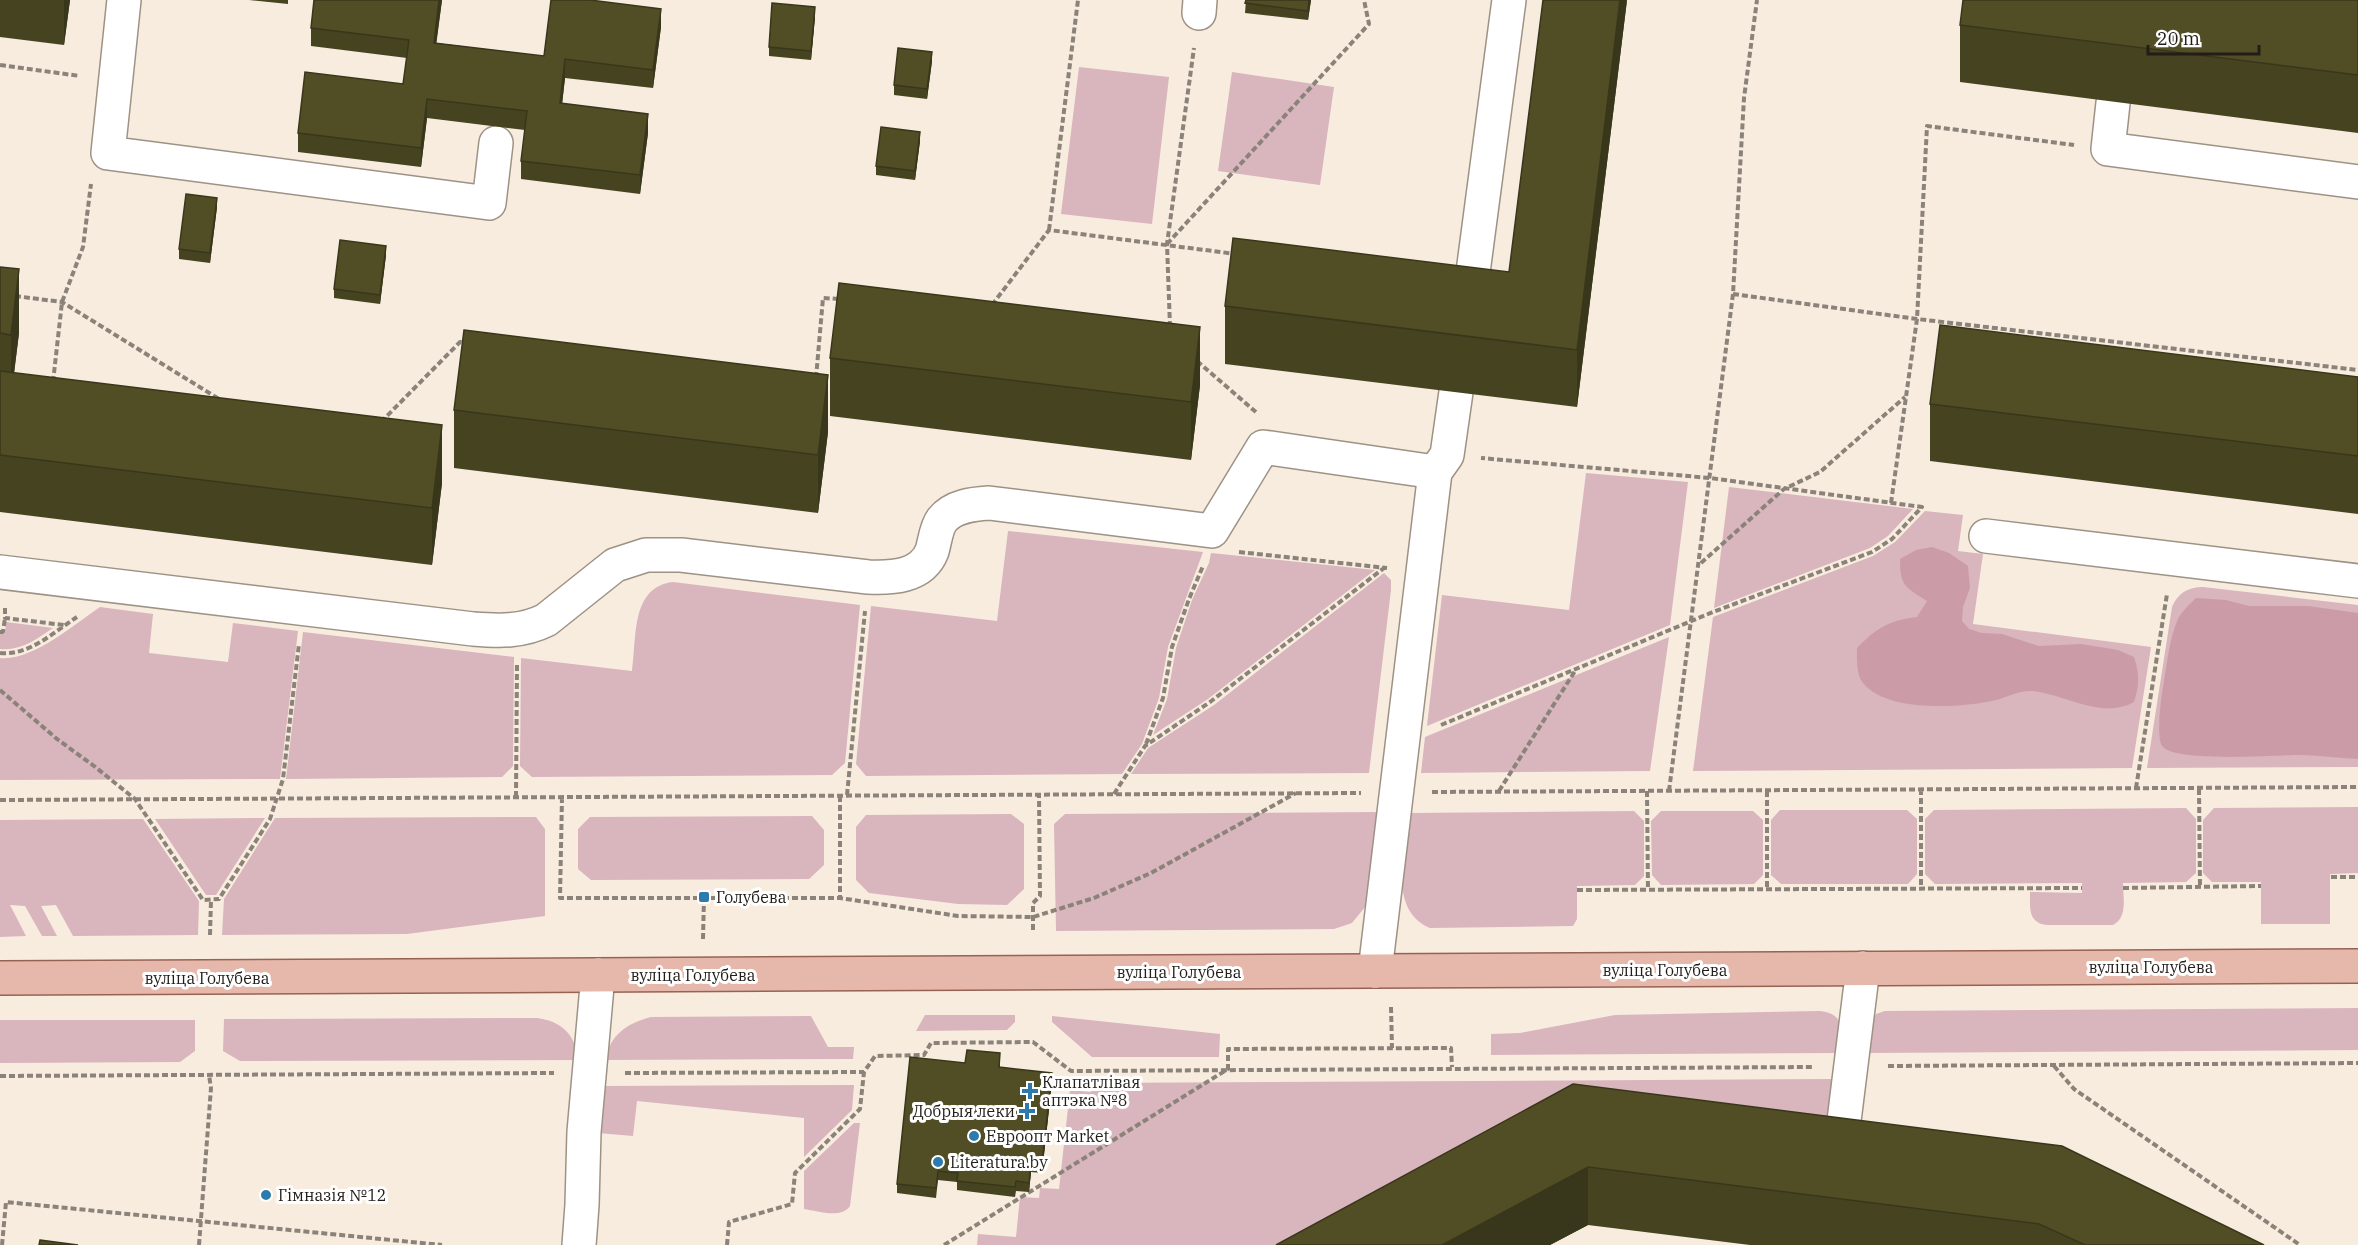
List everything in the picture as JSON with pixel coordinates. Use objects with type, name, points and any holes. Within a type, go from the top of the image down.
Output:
[{"type":"main road","name":"вуліца Голубева","points":[[0,978],[2358,966]]},
{"type":"lane","points":[[124,0],[108,153],[489,203],[496,143]]},
{"type":"lane","points":[[1466,324],[1509,0]]},
{"type":"lane","points":[[2113,103],[2108,149],[2358,182]]},
{"type":"lane","points":[[1375,971],[1401,741],[1441,464],[1456,392]]},
{"type":"lane","points":[[0,572],[473,629],[512,630],[536,625],[546,620],[615,565],[646,555],[662,554],[868,577],[896,577],[921,567],[931,553],[940,523],[954,511],[970,504],[989,503],[1212,531],[1263,447],[1441,464]]},
{"type":"lane","points":[[1986,536],[2358,581]]},
{"type":"lane","points":[[1837,1175],[1863,968]]},
{"type":"lane","points":[[579,1245],[589,1073],[598,975]]},
{"type":"path","points":[[987,313],[1049,230],[1078,0]]},
{"type":"path","points":[[1167,244],[1369,24],[1364,0]]},
{"type":"path","points":[[1669,791],[1733,294],[1744,98],[1757,0]]},
{"type":"path","points":[[1170,327],[1167,244],[1200,7]]},
{"type":"path","points":[[0,65],[116,81]]},
{"type":"path","points":[[1891,503],[1917,320],[1927,126],[2108,149]]},
{"type":"path","points":[[52,386],[62,302],[83,247],[91,180]]},
{"type":"path","points":[[1049,230],[1237,254]]},
{"type":"path","points":[[1733,294],[1917,320],[2358,370]]},
{"type":"path","points":[[10,296],[62,302],[225,403]]},
{"type":"path","points":[[815,380],[823,298],[846,300]]},
{"type":"path","points":[[376,426],[460,342],[472,344]]},
{"type":"path","points":[[1188,354],[1268,421],[1263,447]]},
{"type":"path","points":[[1700,564],[1784,489],[1820,472],[1906,396]]},
{"type":"path","points":[[1401,741],[1692,621],[1872,552],[1892,539],[1922,507],[1710,478],[1441,464]]},
{"type":"path","points":[[1114,794],[1145,746],[1163,698],[1172,648],[1205,562],[1212,531]]},
{"type":"path","points":[[2136,788],[2172,559]]},
{"type":"path","points":[[1145,746],[1210,702],[1385,568]]},
{"type":"path","points":[[847,795],[868,577]]},
{"type":"path","points":[[0,608],[6,608],[3,632],[0,632]]},
{"type":"path","points":[[0,690],[48,732],[135,800],[204,900],[211,900],[220,897],[270,819],[277,799],[283,779],[303,608]]},
{"type":"path","points":[[0,653],[9,654],[31,648],[82,614]]},
{"type":"path","points":[[4,618],[65,625]]},
{"type":"path","points":[[516,797],[518,654]]},
{"type":"path","points":[[1499,792],[1575,669]]},
{"type":"path","points":[[0,800],[2358,787]]},
{"type":"path","points":[[1921,789],[1921,888]]},
{"type":"path","points":[[2199,789],[2200,887]]},
{"type":"path","points":[[1767,790],[1767,890]]},
{"type":"path","points":[[1647,791],[1648,890]]},
{"type":"path","points":[[562,797],[561,898],[840,898],[958,916],[1033,916],[1094,898],[1151,873],[1297,793]]},
{"type":"path","points":[[1033,930],[1033,903],[1040,896],[1039,795]]},
{"type":"path","points":[[840,796],[840,898]]},
{"type":"path","points":[[2331,877],[2358,877]]},
{"type":"path","points":[[2123,888],[2261,886]]},
{"type":"path","points":[[1577,890],[2082,888]]},
{"type":"path","points":[[210,935],[211,900]]},
{"type":"path","points":[[727,1245],[729,1222],[792,1204],[795,1173],[860,1109],[864,1072],[874,1056],[924,1055],[931,1043],[1033,1042],[1071,1071],[2358,1063]]},
{"type":"path","points":[[1228,1070],[1228,1050],[1252,1049],[1451,1048],[1452,1068]]},
{"type":"path","points":[[2054,1065],[2074,1089],[2300,1245]]},
{"type":"path","points":[[944,1245],[1228,1070]]},
{"type":"path","points":[[0,1076],[864,1072]]},
{"type":"path","points":[[199,1245],[211,1088],[209,1075]]},
{"type":"path","points":[[2,1245],[6,1202],[442,1245]]},
{"type":"shaded area","points":[[1079,67],[1169,77],[1152,224],[1061,214]]},
{"type":"shaded area","points":[[1232,72],[1334,87],[1320,185],[1218,171]]},
{"type":"shaded area","points":[[1586,473],[1688,482],[1670,625],[1427,726],[1442,595],[1569,610]]},
{"type":"shaded area","points":[[1729,487],[1913,509],[1888,536],[1870,548],[1714,608]]},
{"type":"shaded area","points":[[1925,511],[1963,515],[1958,551],[1983,554],[1973,624],[2151,647],[2132,768],[1693,771],[1713,617],[1873,556],[1895,542]]},
{"type":"shaded area","points":[[1008,531],[1203,552],[1168,647],[1159,698],[1142,744],[1122,774],[866,776],[856,764],[871,606],[997,621]]},
{"type":"shaded area","points":[[1932,547],[1949,553],[1968,566],[1970,588],[1963,607],[1962,621],[1969,629],[1982,633],[2002,634],[2039,646],[2081,644],[2118,650],[2134,657],[2138,680],[2134,702],[2122,707],[2096,707],[2045,693],[2027,691],[1982,703],[1926,706],[1907,704],[1874,693],[1859,676],[1857,648],[1884,626],[1917,617],[1927,601],[1905,585],[1901,575],[1900,559],[1916,550]]},
{"type":"shaded area","points":[[1211,553],[1375,570],[1208,699],[1153,735],[1167,699],[1176,648]]},
{"type":"shaded area","points":[[1384,573],[1391,580],[1391,590],[1369,773],[1131,774],[1148,748],[1214,705]]},
{"type":"shaded area","points":[[673,582],[860,605],[845,763],[832,775],[532,777],[520,766],[521,658],[632,671],[638,616],[642,604],[659,586]]},
{"type":"shaded area","points":[[2203,587],[2358,605],[2358,767],[2147,768],[2172,607],[2184,592]]},
{"type":"shaded area","points":[[2196,598],[2226,600],[2249,606],[2308,606],[2358,613],[2358,759],[2306,755],[2248,757],[2186,755],[2162,746],[2159,734],[2160,708],[2170,644],[2178,619]]},
{"type":"shaded area","points":[[100,607],[153,614],[149,653],[228,662],[233,623],[298,631],[280,779],[0,780],[0,658],[26,654],[39,648]]},
{"type":"shaded area","points":[[6,622],[53,628],[22,646],[0,649],[0,634],[5,634]]},
{"type":"shaded area","points":[[303,632],[514,657],[513,766],[502,777],[286,779]]},
{"type":"shaded area","points":[[1669,637],[1650,771],[1421,773],[1425,737]]},
{"type":"shaded area","points":[[2358,807],[2358,873],[2330,874],[2330,924],[2261,924],[2261,882],[2212,882],[2203,873],[2203,820],[2214,808]]},
{"type":"shaded area","points":[[2186,808],[2196,819],[2196,873],[2186,882],[2123,883],[2123,912],[2118,922],[2113,925],[2047,925],[2033,918],[2030,909],[2030,892],[2082,893],[2082,883],[1935,884],[1925,874],[1925,819],[1934,810]]},
{"type":"shaded area","points":[[1780,810],[1907,810],[1917,819],[1917,874],[1908,884],[1781,884],[1771,875],[1771,820]]},
{"type":"shaded area","points":[[1634,811],[1644,821],[1644,876],[1635,885],[1577,886],[1577,919],[1573,926],[1430,928],[1416,919],[1408,907],[1403,893],[1402,877],[1410,813]]},
{"type":"shaded area","points":[[1661,811],[1753,811],[1763,820],[1763,875],[1754,884],[1661,885],[1652,875],[1651,821]]},
{"type":"shaded area","points":[[1378,812],[1365,907],[1352,923],[1334,929],[1056,931],[1054,824],[1065,814]]},
{"type":"shaded area","points":[[1011,814],[1024,824],[1024,889],[1007,905],[958,904],[869,893],[856,880],[856,827],[866,815]]},
{"type":"shaded area","points":[[812,816],[824,830],[824,865],[809,879],[591,880],[578,869],[578,829],[590,817]]},
{"type":"shaded area","points":[[536,817],[545,829],[545,916],[407,934],[222,935],[224,899],[275,818]]},
{"type":"shaded area","points":[[265,818],[216,895],[206,895],[155,819]]},
{"type":"shaded area","points":[[143,819],[199,901],[198,935],[73,936],[56,905],[41,906],[57,936],[42,936],[25,906],[10,905],[26,936],[0,937],[0,820]]},
{"type":"shaded area","points":[[2358,1008],[2358,1050],[1867,1053],[1872,1020],[1876,1014],[1885,1011]]},
{"type":"shaded area","points":[[1820,1011],[1829,1013],[1838,1020],[1841,1031],[1839,1053],[1491,1055],[1491,1034],[1520,1033],[1615,1015]]},
{"type":"shaded area","points":[[925,1015],[1015,1015],[1015,1022],[1007,1030],[916,1031]]},
{"type":"shaded area","points":[[811,1016],[828,1047],[854,1047],[853,1059],[605,1060],[611,1043],[621,1031],[651,1017]]},
{"type":"shaded area","points":[[1052,1016],[1220,1034],[1219,1057],[1092,1057],[1052,1022]]},
{"type":"shaded area","points":[[537,1018],[553,1022],[566,1031],[574,1043],[577,1060],[240,1061],[223,1051],[224,1019]]},
{"type":"shaded area","points":[[0,1020],[195,1020],[195,1051],[180,1062],[0,1063]]},
{"type":"shaded area","points":[[1832,1079],[1821,1170],[1379,1245],[977,1245],[978,1234],[1016,1237],[1020,1197],[1039,1198],[1040,1188],[1059,1189],[1070,1090],[1091,1092],[1092,1083]]},
{"type":"shaded area","points":[[854,1085],[852,1110],[804,1157],[804,1118],[637,1101],[633,1136],[598,1133],[602,1086]]},
{"type":"shaded area","points":[[854,1123],[860,1123],[850,1206],[846,1210],[835,1213],[804,1209],[804,1171]]},
{"type":"building","points":[[314,0],[439,0],[434,43],[544,56],[551,0],[590,0],[661,9],[653,70],[565,59],[560,103],[648,114],[640,175],[521,161],[527,111],[427,99],[421,148],[298,133],[305,72],[403,84],[409,40],[311,28]]},
{"type":"building","points":[[1246,0],[1309,0],[1308,11],[1245,3]]},
{"type":"building","points":[[1543,0],[1620,0],[1577,350],[1225,306],[1233,238],[1509,272]]},
{"type":"building","points":[[1963,0],[2358,0],[2358,75],[1960,25]]},
{"type":"building","points":[[772,3],[815,7],[811,51],[769,47]]},
{"type":"building","points":[[898,48],[932,52],[927,89],[894,85]]},
{"type":"building","points":[[881,127],[920,132],[915,171],[876,166]]},
{"type":"building","points":[[186,194],[217,198],[210,253],[179,249]]},
{"type":"building","points":[[340,240],[386,246],[380,295],[334,289]]},
{"type":"building","points":[[0,267],[19,269],[11,335],[0,333]]},
{"type":"building","points":[[839,283],[1200,327],[1191,402],[830,358]]},
{"type":"building","points":[[1940,325],[2358,377],[2358,456],[1930,404]]},
{"type":"building","points":[[464,330],[828,375],[818,455],[454,410]]},
{"type":"building","points":[[0,371],[442,425],[432,508],[0,455]]},
{"type":"building","name":"Евроопт Market","points":[[967,1050],[1000,1053],[999,1067],[1052,1073],[1042,1163],[1031,1162],[1029,1183],[1016,1181],[1015,1187],[957,1181],[958,1173],[938,1171],[936,1188],[897,1184],[910,1057],[965,1063]]},
{"type":"building","points":[[1573,1084],[2062,1146],[2264,1245],[2085,1245],[2039,1224],[1588,1167],[1442,1245],[1276,1245]]},
{"type":"building","points":[[40,1240],[78,1245],[39,1245]]},
{"type":"place","name":"Голубева","points":[[704,897]]},
{"type":"place","name":"Клапатлівая аптэка №8","points":[[1030,1091]]},
{"type":"place","name":"Добрыя леки","points":[[1027,1111]]},
{"type":"place","name":"Евроопт Market","points":[[974,1136]]},
{"type":"place","name":"Literatura.by","points":[[938,1162]]},
{"type":"place","name":"Гімназія №12","points":[[266,1195]]}]
